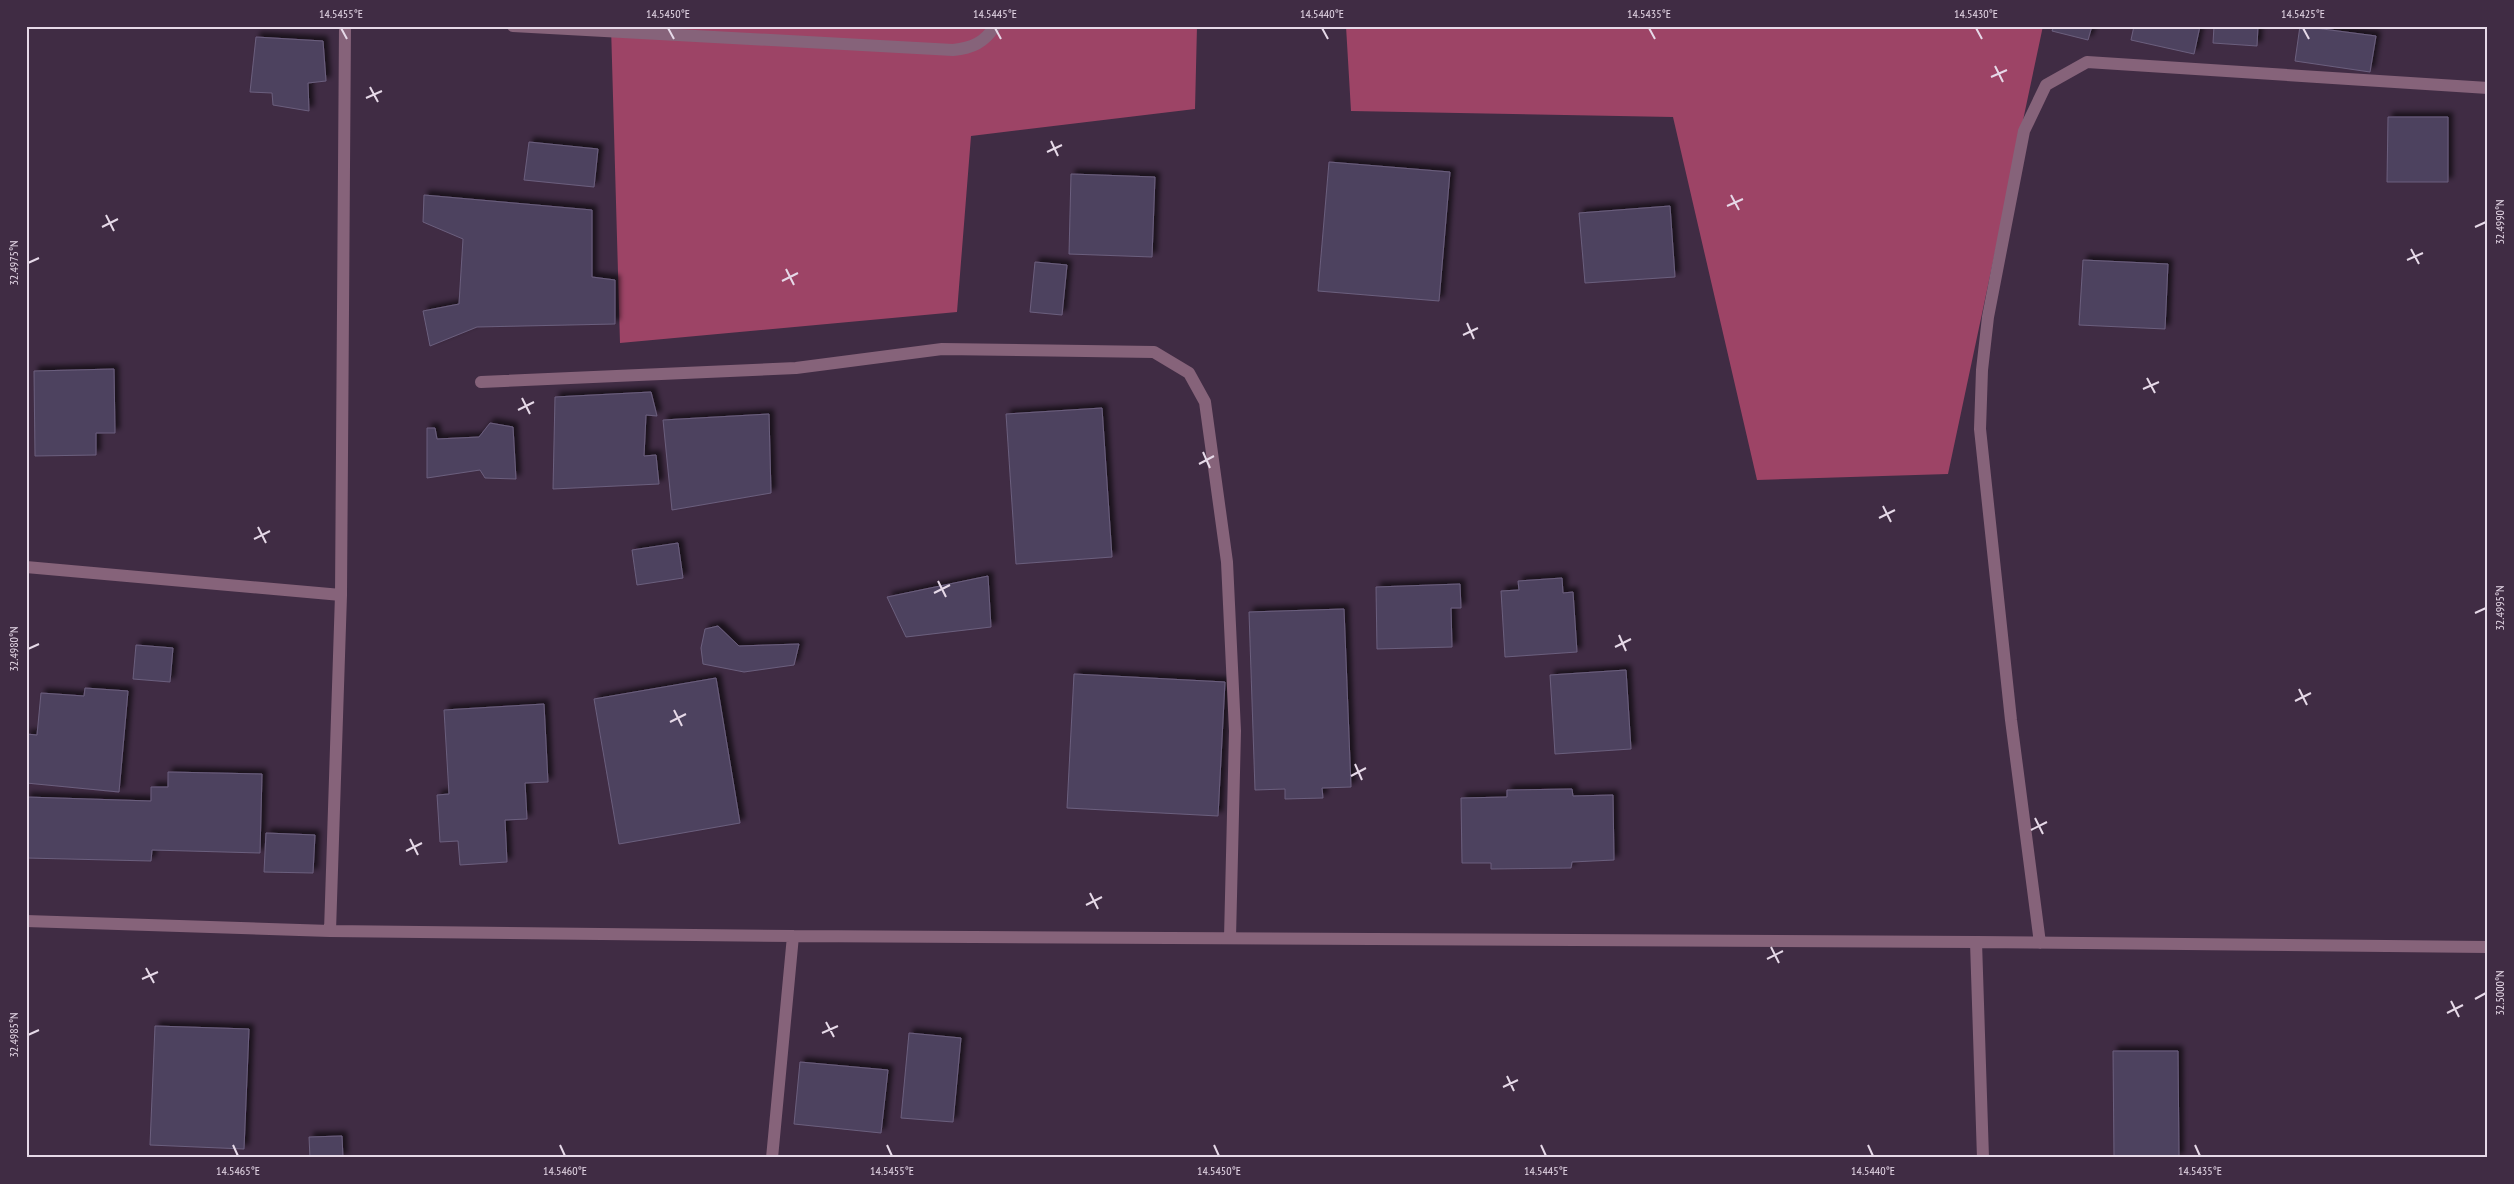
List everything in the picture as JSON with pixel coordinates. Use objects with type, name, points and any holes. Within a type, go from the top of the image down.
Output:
[{"type":"street","points":[[330,931],[341,595],[346,26]]},
{"type":"street","points":[[513,26],[953,50],[969,48],[984,41],[995,26]]},
{"type":"street","points":[[2040,943],[2011,720],[1980,429],[1982,370],[1990,307],[2024,131],[2046,85],[2087,62],[2488,88]]},
{"type":"street","points":[[481,382],[796,368],[942,349],[1154,352],[1189,373],[1205,402],[1227,562],[1235,731],[1230,938]]},
{"type":"street","points":[[26,567],[341,595]]},
{"type":"street","points":[[26,921],[330,931],[793,936],[1976,942],[2488,947]]},
{"type":"street","points":[[772,1158],[793,936]]},
{"type":"street","points":[[1976,942],[1983,1158]]},
{"type":"shaded area","points":[[611,26],[1197,26],[1195,109],[971,136],[957,312],[620,343]]},
{"type":"shaded area","points":[[1346,26],[2043,26],[1948,474],[1757,480],[1673,117],[1351,111]]},
{"type":"building","points":[[2054,26],[2092,26],[2088,40],[2052,31]]},
{"type":"building","points":[[2134,26],[2200,26],[2194,54],[2131,40]]},
{"type":"building","points":[[2214,26],[2258,26],[2257,46],[2213,43]]},
{"type":"building","points":[[2300,26],[2376,36],[2370,72],[2295,61]]},
{"type":"building","points":[[256,37],[323,41],[326,81],[308,83],[309,111],[273,105],[272,93],[250,92]]},
{"type":"building","points":[[2388,117],[2448,117],[2448,182],[2387,182]]},
{"type":"building","points":[[529,142],[598,149],[594,187],[524,180]]},
{"type":"building","points":[[1329,162],[1450,172],[1439,301],[1318,291]]},
{"type":"building","points":[[1071,174],[1155,177],[1152,257],[1069,254]]},
{"type":"building","points":[[424,195],[592,210],[592,277],[615,280],[615,324],[477,327],[430,346],[423,311],[459,304],[463,239],[423,222]]},
{"type":"building","points":[[1670,206],[1675,277],[1585,283],[1579,213]]},
{"type":"building","points":[[2083,260],[2168,264],[2165,329],[2079,325]]},
{"type":"building","points":[[1035,262],[1067,265],[1062,315],[1030,312]]},
{"type":"building","points":[[114,369],[115,433],[96,433],[96,455],[35,456],[34,371]]},
{"type":"building","points":[[651,392],[657,416],[646,415],[644,456],[656,455],[659,484],[553,489],[555,397]]},
{"type":"building","points":[[1102,408],[1112,557],[1016,564],[1006,414]]},
{"type":"building","points":[[769,414],[771,493],[672,510],[663,420]]},
{"type":"building","points":[[490,423],[513,427],[516,479],[485,478],[480,470],[427,478],[427,428],[435,428],[437,439],[479,437]]},
{"type":"building","points":[[678,543],[683,578],[637,585],[632,550]]},
{"type":"building","points":[[988,576],[991,627],[906,637],[887,597]]},
{"type":"building","points":[[1562,578],[1563,593],[1573,592],[1577,652],[1505,657],[1501,591],[1519,590],[1518,581]]},
{"type":"building","points":[[1460,584],[1461,608],[1451,608],[1452,647],[1377,649],[1376,587]]},
{"type":"building","points":[[1344,609],[1351,787],[1322,788],[1323,798],[1285,799],[1285,789],[1255,790],[1249,612]]},
{"type":"building","points":[[718,626],[739,646],[799,644],[794,665],[744,672],[703,664],[701,648],[705,629]]},
{"type":"building","points":[[136,645],[173,648],[170,682],[133,679]]},
{"type":"building","points":[[1626,670],[1631,749],[1555,754],[1550,675]]},
{"type":"building","points":[[1074,674],[1225,682],[1218,816],[1067,808]]},
{"type":"building","points":[[716,678],[740,823],[619,844],[594,699]]},
{"type":"building","points":[[85,688],[128,691],[119,792],[26,783],[26,734],[37,735],[41,693],[84,696]]},
{"type":"building","points":[[544,704],[548,782],[525,783],[527,819],[505,820],[507,862],[460,865],[458,841],[440,842],[437,795],[449,794],[444,710]]},
{"type":"building","points":[[168,772],[262,774],[260,853],[152,850],[151,861],[26,858],[26,797],[151,801],[151,787],[168,787]]},
{"type":"building","points":[[1572,789],[1573,796],[1613,795],[1614,860],[1572,862],[1571,868],[1491,869],[1491,863],[1462,863],[1461,798],[1507,797],[1507,790]]},
{"type":"building","points":[[266,833],[315,835],[313,873],[264,872]]},
{"type":"building","points":[[155,1026],[249,1029],[244,1149],[150,1145]]},
{"type":"building","points":[[909,1033],[961,1038],[953,1122],[901,1118]]},
{"type":"building","points":[[2113,1051],[2178,1051],[2179,1158],[2114,1158]]},
{"type":"building","points":[[800,1062],[888,1070],[881,1133],[794,1124]]},
{"type":"building","points":[[342,1136],[343,1158],[310,1158],[309,1137]]}]
